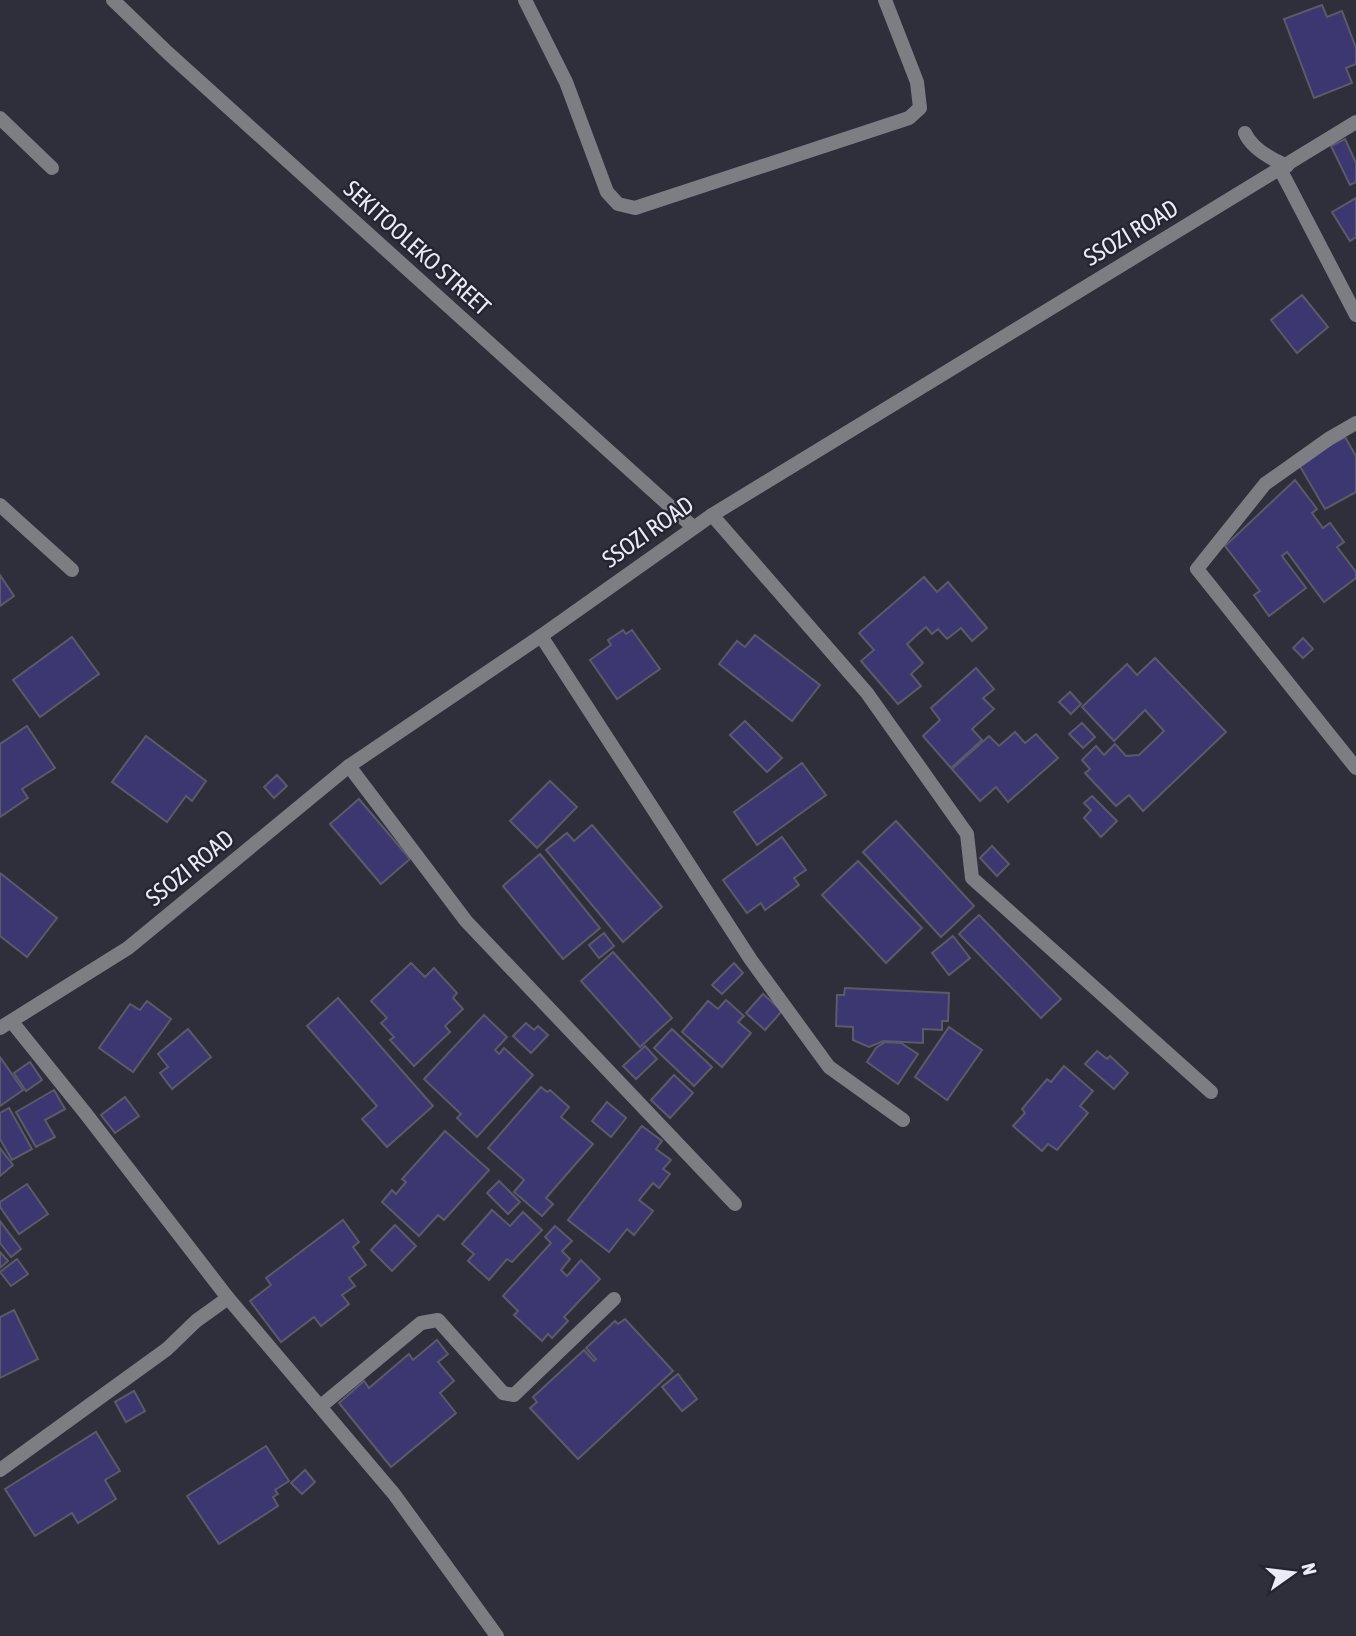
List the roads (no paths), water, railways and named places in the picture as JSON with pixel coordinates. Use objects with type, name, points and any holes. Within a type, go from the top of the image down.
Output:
[{"type":"street","name":"SEKITOOLEKO STREET","points":[[113,0],[168,53],[693,527]]},
{"type":"street","points":[[525,0],[566,82],[607,192],[618,204],[627,208],[635,208],[909,118],[920,108],[917,82],[885,0]]},
{"type":"street","points":[[0,118],[51,168]]},
{"type":"street","name":"SSOZI ROAD","points":[[6,1025],[128,948],[349,766],[541,636],[712,514],[1356,122]]},
{"type":"street","points":[[1245,133],[1249,143],[1284,167],[1356,315]]},
{"type":"street","points":[[1356,423],[1265,484],[1197,569],[1356,768]]},
{"type":"street","points":[[0,505],[72,570]]},
{"type":"street","points":[[712,514],[867,693],[967,834],[972,878],[1211,1092]]},
{"type":"street","points":[[541,636],[751,960],[829,1067],[903,1120]]},
{"type":"street","points":[[349,766],[466,922],[735,1204]]},
{"type":"street","points":[[6,1025],[86,1114],[228,1298],[394,1494],[497,1636]]},
{"type":"street","points":[[0,1470],[167,1349],[196,1321],[228,1298]]},
{"type":"street","points":[[321,1406],[421,1323],[438,1320],[503,1393],[514,1395],[614,1299]]}]
